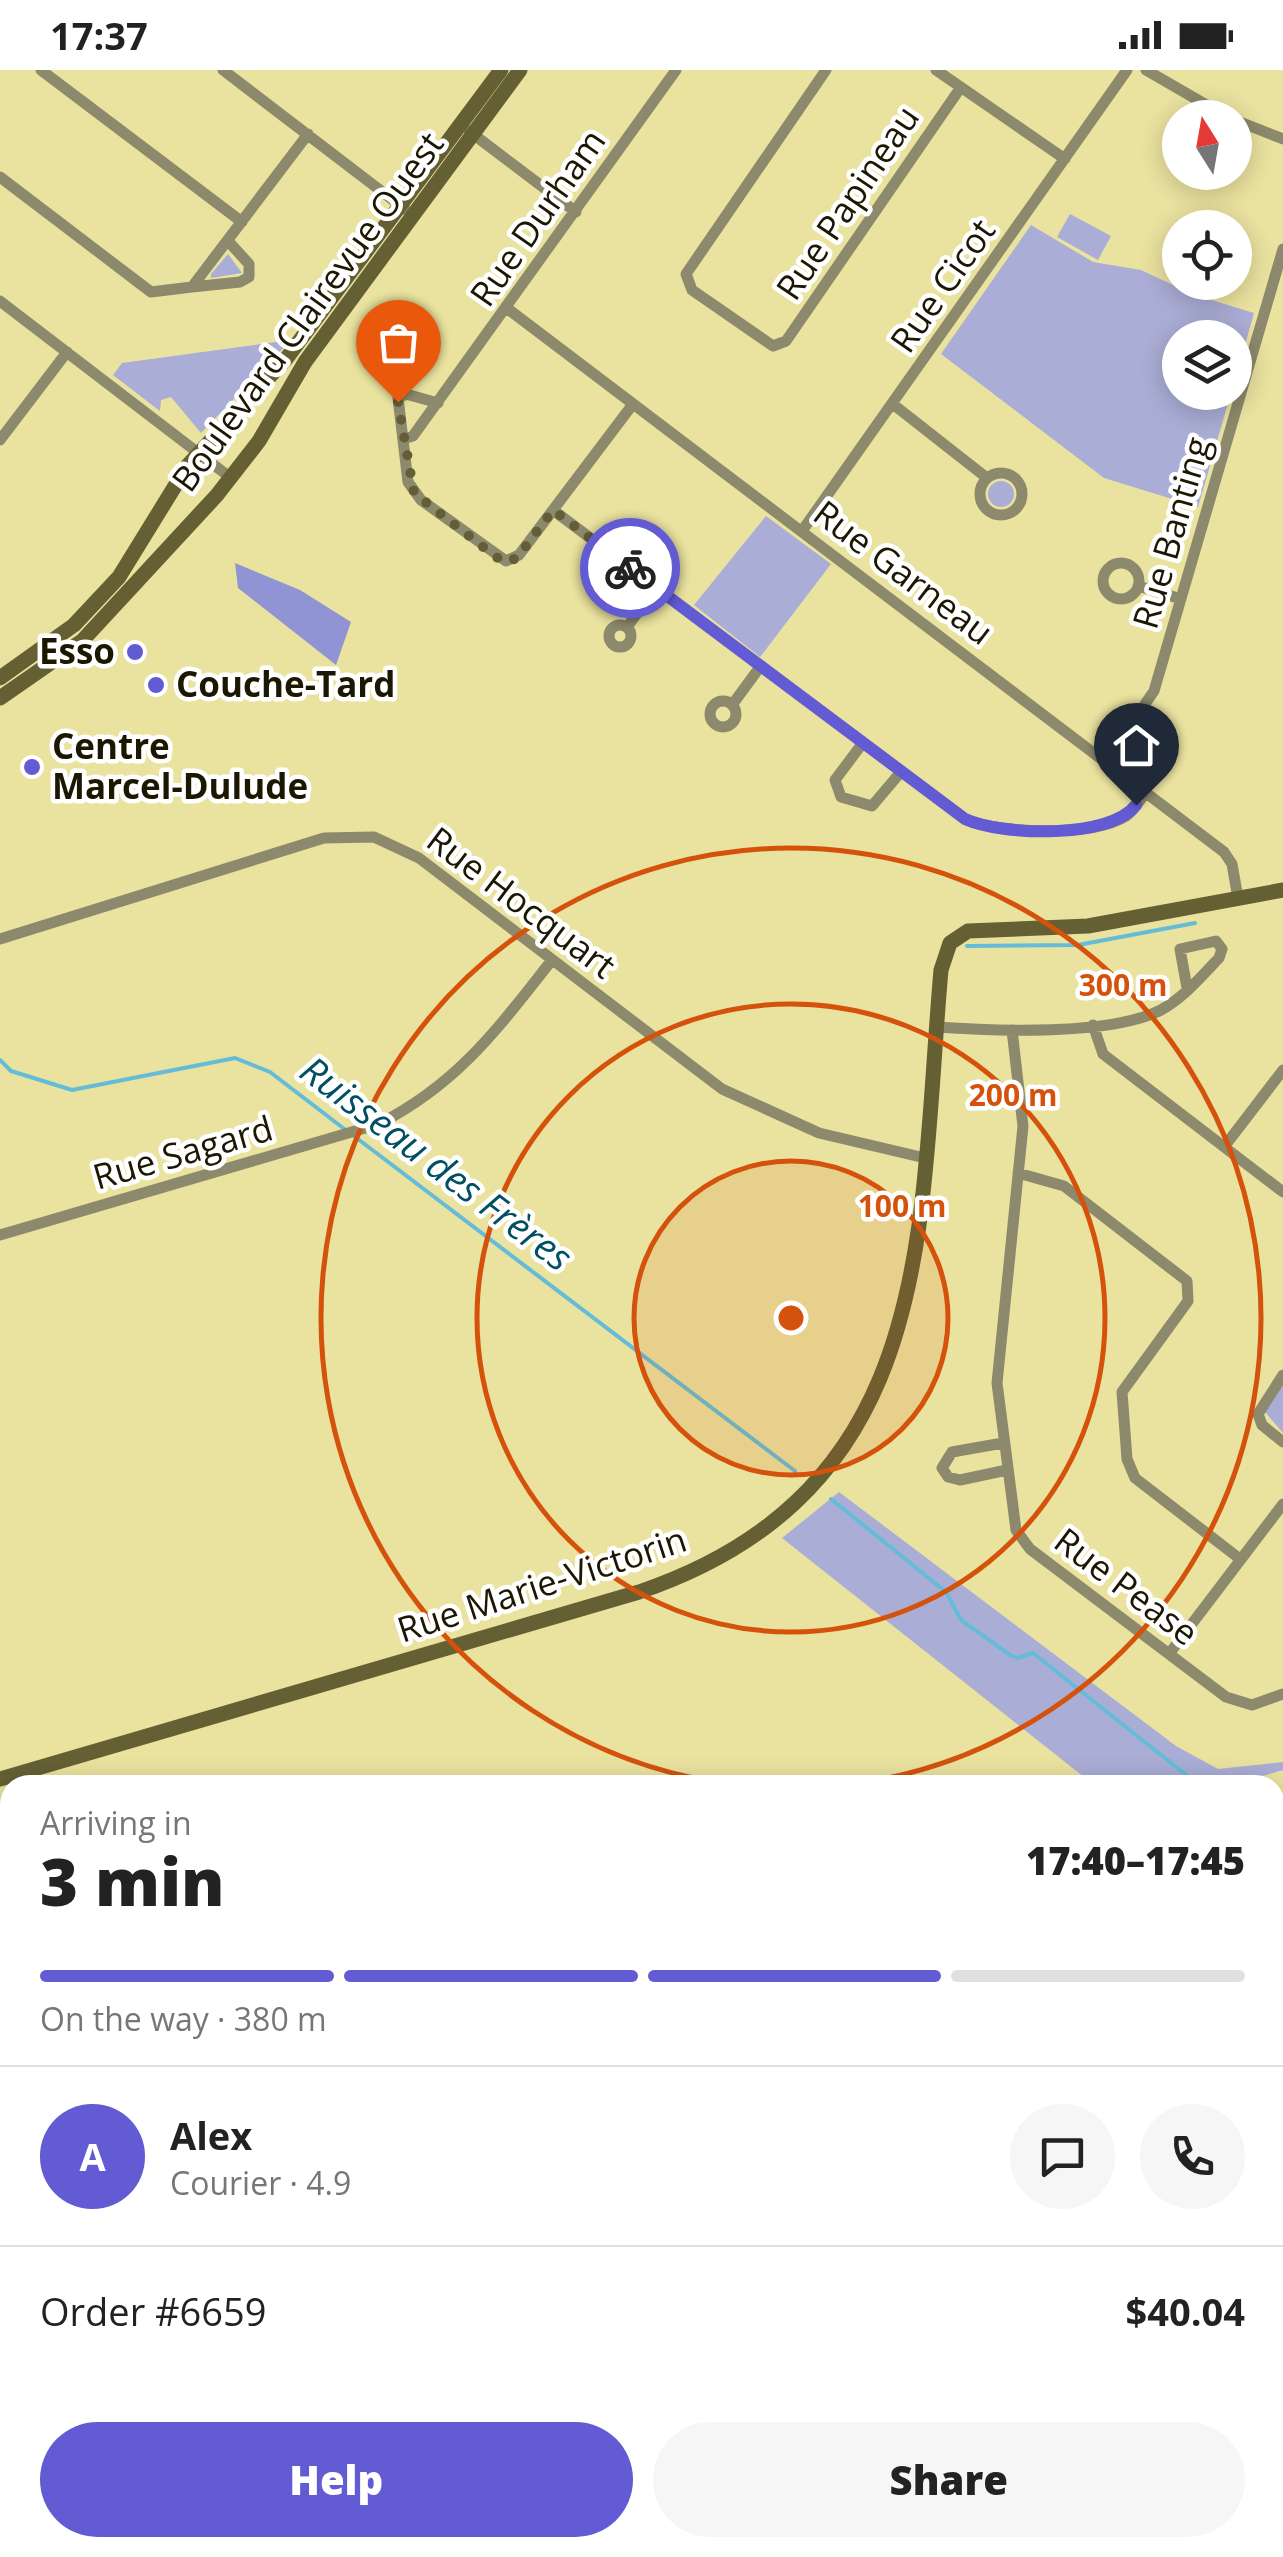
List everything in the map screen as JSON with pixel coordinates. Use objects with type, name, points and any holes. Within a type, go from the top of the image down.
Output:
[{"type":"street","points":[[41,70],[242,222]]},
{"type":"street","points":[[223,70],[407,211]]},
{"type":"street","name":"Boulevard Clairevue Ouest","points":[[468,130],[500,70]]},
{"type":"street","name":"Boulevard Clairevue Ouest","points":[[0,678],[78,633],[128,565],[198,452],[286,359],[520,70]]},
{"type":"street","name":"Rue Durham","points":[[403,440],[412,436],[508,308],[676,70]]},
{"type":"street","name":"Rue Papineau","points":[[826,70],[688,268],[686,280],[692,290],[778,346],[799,322],[961,87]]},
{"type":"street","points":[[936,70],[1064,160]]},
{"type":"street","name":"Rue Cicot","points":[[802,531],[1127,70]]},
{"type":"street","points":[[1146,70],[1199,100]]},
{"type":"street","points":[[1252,127],[1283,139]]},
{"type":"street","points":[[468,130],[576,212]]},
{"type":"street","points":[[192,287],[308,134]]},
{"type":"street","points":[[0,177],[151,292],[240,282],[249,277],[249,264],[228,241]]},
{"type":"street","name":"Boulevard Clairevue Ouest","points":[[0,698],[78,633],[231,478],[407,211]]},
{"type":"street","name":"Rue Banting","points":[[1105,762],[1152,697],[1280,273],[1283,250]]},
{"type":"street","points":[[0,301],[231,478]]},
{"type":"street","name":"Rue Garneau","points":[[508,308],[1227,854],[1238,898]]},
{"type":"street","points":[[0,440],[67,352]]},
{"type":"street","points":[[438,402],[406,394],[399,397],[414,493],[500,560],[517,558],[634,404]]},
{"type":"street","points":[[894,405],[987,478]]},
{"type":"street","points":[[553,510],[958,815],[1014,832],[1048,832],[1120,819],[1146,792]]},
{"type":"street","points":[[1138,586],[1181,599]]},
{"type":"street","points":[[626,627],[656,588]]},
{"type":"street","points":[[732,704],[760,667]]},
{"type":"street","points":[[862,744],[836,780],[840,797],[872,806],[900,773]]},
{"type":"street","name":"Rue Hocquart","points":[[0,939],[316,840],[358,835],[390,842],[412,853],[690,1066],[738,1098],[819,1133],[925,1158]]},
{"type":"street","points":[[1238,898],[1283,890]]},
{"type":"street","name":"Rue Marie-Victorin","points":[[14,1775],[639,1592],[727,1554],[773,1520],[816,1479],[851,1434],[879,1384],[899,1335],[912,1284],[944,955],[956,936],[973,930],[1088,926],[1238,898]]},
{"type":"street","points":[[936,1026],[1012,1030],[1092,1025],[1152,1014],[1187,988],[1221,956],[1216,941],[1180,948],[1187,988]]},
{"type":"street","name":"Rue Sagard","points":[[0,1235],[379,1124],[454,1078],[552,960]]},
{"type":"street","points":[[1092,1025],[1103,1054],[1283,1192]]},
{"type":"street","name":"Rue Pease","points":[[1012,1030],[1013,1067],[1023,1121],[997,1377],[1015,1525],[1023,1542],[1236,1702],[1263,1704],[1283,1694]]},
{"type":"street","points":[[1224,1147],[1283,1070]]},
{"type":"street","points":[[1018,1173],[1064,1186],[1189,1284],[1188,1300],[1122,1392],[1127,1459],[1138,1482],[1240,1559]]},
{"type":"street","points":[[1283,1375],[1258,1414],[1262,1425],[1283,1442]]},
{"type":"street","points":[[1004,1443],[952,1452],[942,1468],[956,1480],[1007,1470]]},
{"type":"street","points":[[1169,1654],[1283,1504]]},
{"type":"shaded area","points":[[1070,214],[1111,236],[1098,260],[1057,237]]},
{"type":"shaded area","points":[[1031,225],[1093,262],[1141,270],[1162,280],[1162,300],[1212,300],[1254,313],[1252,320],[1162,320],[1162,410],[1226,410],[1198,507],[1104,478],[941,354]]},
{"type":"shaded area","points":[[228,254],[242,273],[211,278],[211,274]]},
{"type":"shaded area","points":[[291,340],[201,433],[171,397],[161,400],[160,411],[113,375],[122,363]]},
{"type":"shaded area","points":[[1001,481],[1010,485],[1014,494],[1010,503],[1001,507],[992,503],[988,494],[992,485]]},
{"type":"shaded area","points":[[766,516],[831,564],[760,657],[694,605]]},
{"type":"shaded area","points":[[235,563],[300,590],[351,622],[336,665],[238,588]]},
{"type":"shaded area","points":[[1283,1385],[1283,1433],[1265,1412]]},
{"type":"shaded area","points":[[839,1492],[1176,1746],[1218,1769],[1283,1762],[1283,1770],[1266,1775],[1081,1775],[782,1538]]},
{"type":"waterway","points":[[967,946],[1078,945],[1195,923]]},
{"type":"waterway","name":"Ruisseau des Frères","points":[[0,1060],[11,1071],[72,1090],[235,1058],[270,1072],[347,1131]]},
{"type":"waterway","name":"Ruisseau des Frères","points":[[354,1136],[795,1471]]},
{"type":"waterway","name":"Ruisseau des Frères","points":[[831,1499],[946,1592],[961,1620],[1010,1655],[1018,1658],[1033,1653],[1186,1775]]},
{"type":"way so far","points":[[398,402],[408,479],[414,493],[496,557],[506,562],[517,558],[553,510],[630,568]]},
{"type":"place","name":"Esso","points":[[135,652]]},
{"type":"place","name":"Couche-Tard","points":[[156,685]]},
{"type":"place","name":"Centre Marcel-Dulude","points":[[32,767]]},
{"type":"route","points":[[630,568],[965,819],[1014,832],[1048,832],[1120,819],[1136,805]]}]
